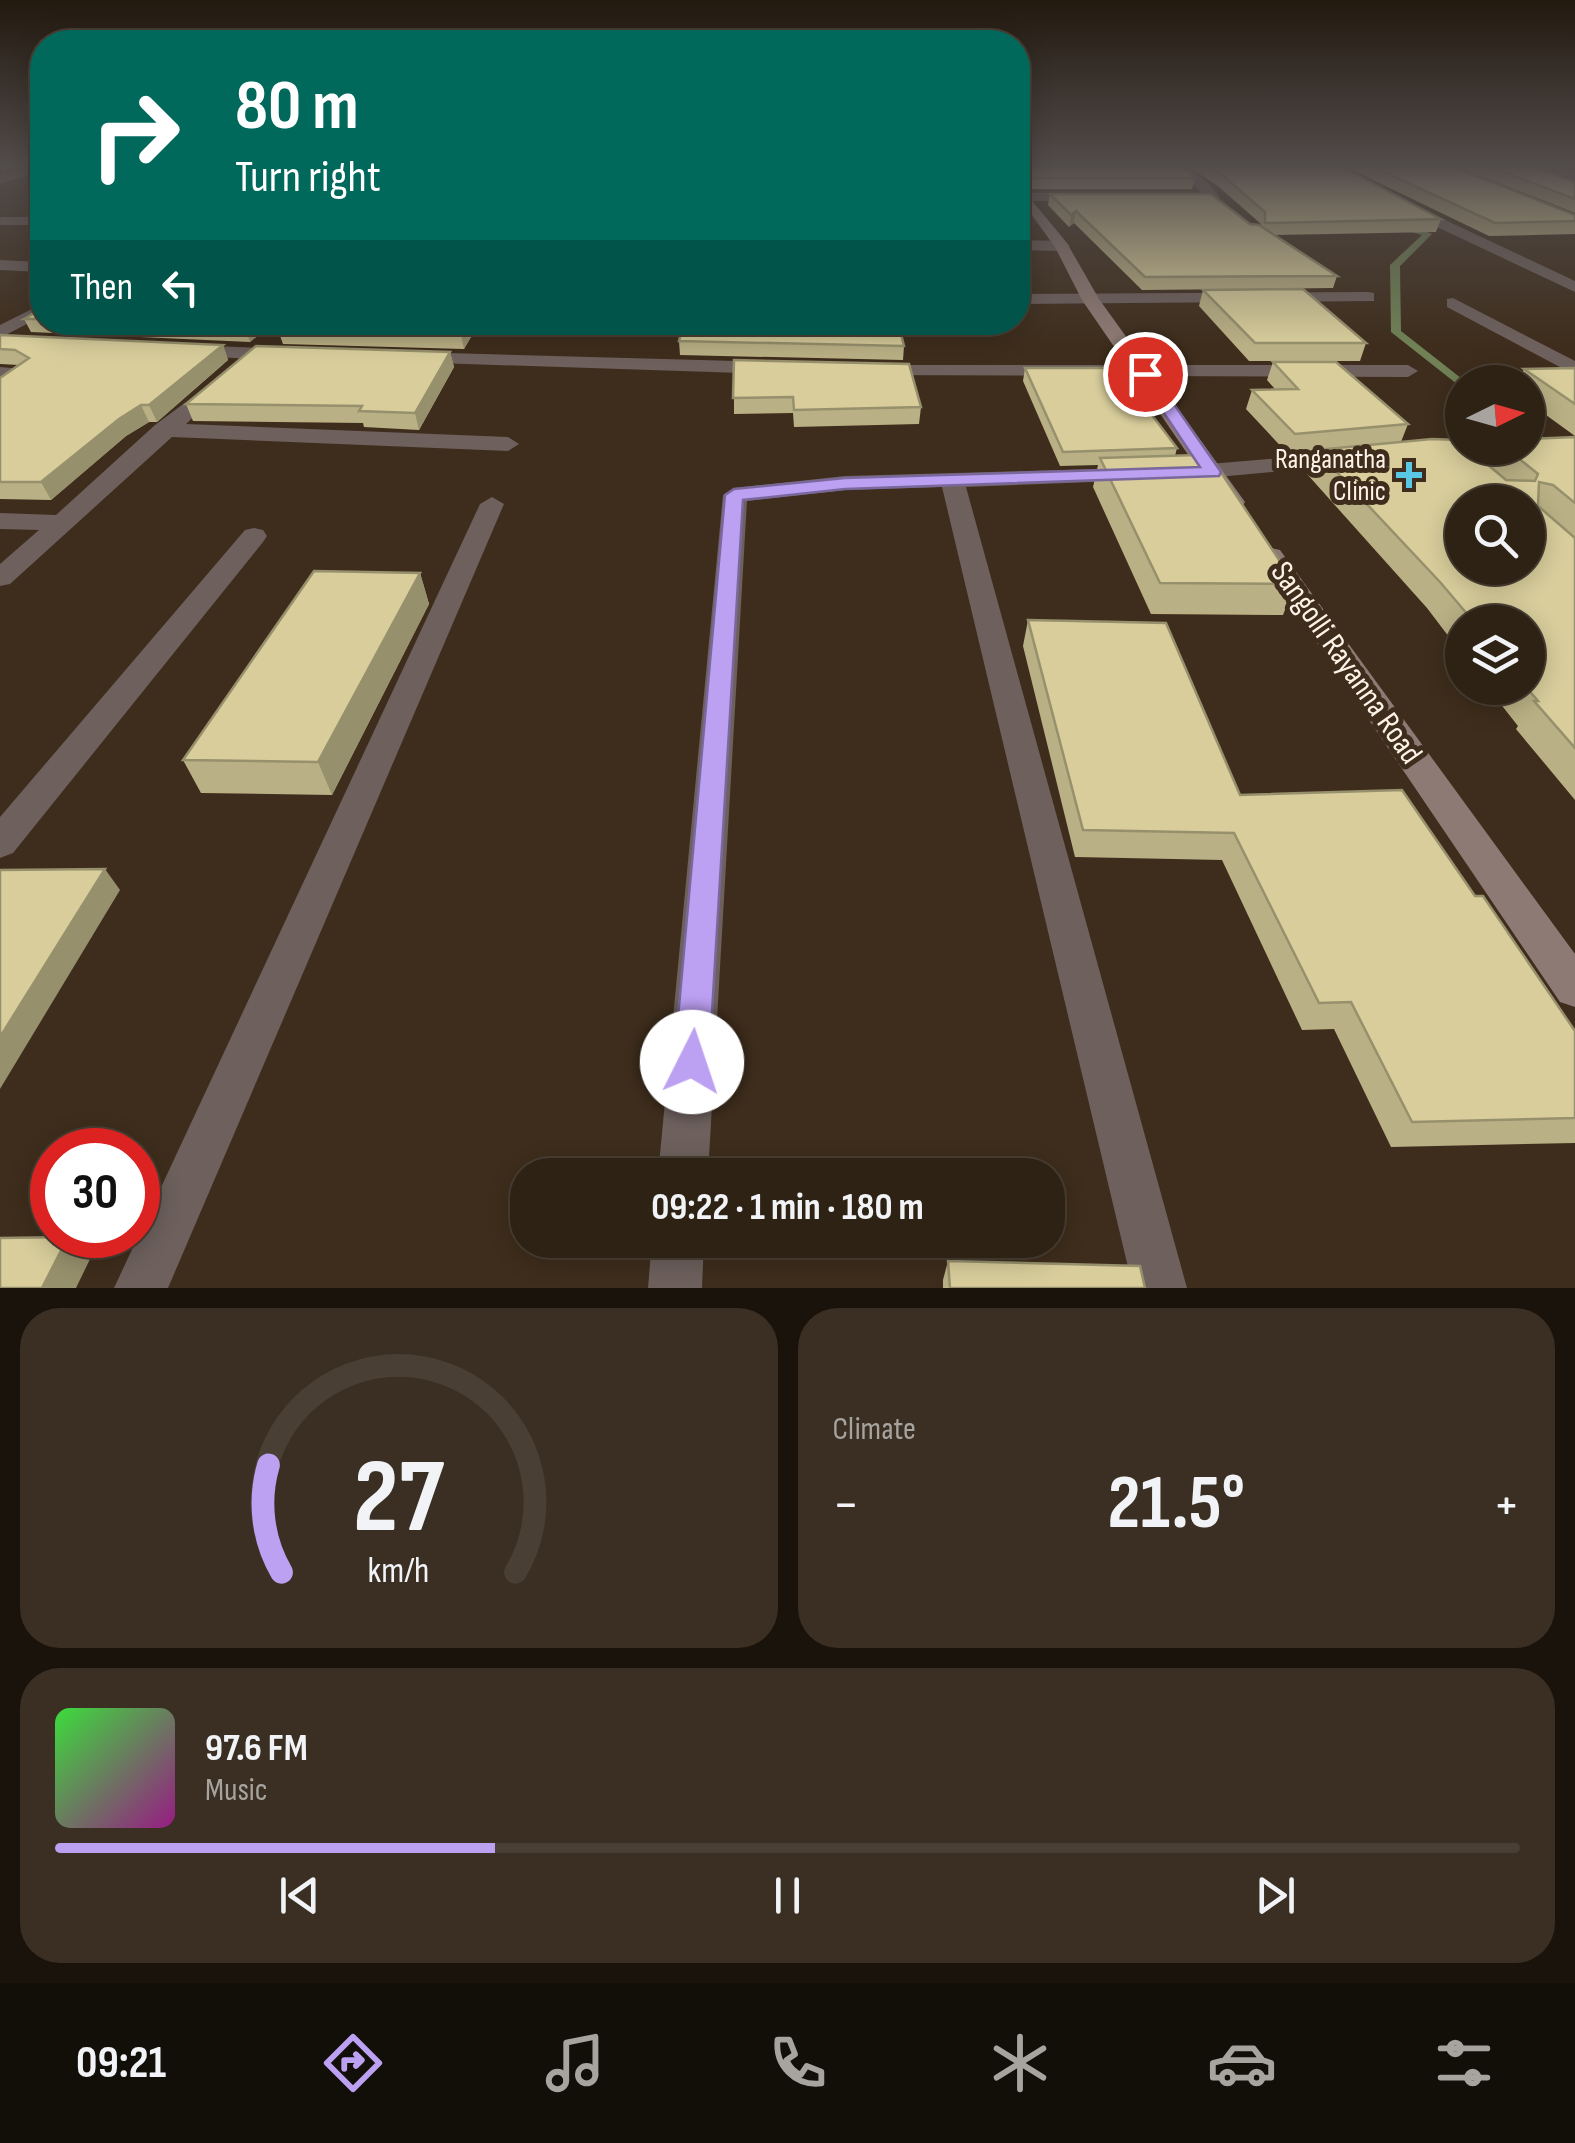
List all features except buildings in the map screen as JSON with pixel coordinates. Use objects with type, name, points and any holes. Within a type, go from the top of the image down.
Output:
[{"type":"street","name":"Sangolli Rayanna Road","points":[[1046,226],[1062,246],[1090,300],[1575,988]]},
{"type":"street","points":[[1448,226],[1575,287]]},
{"type":"street","points":[[1030,245],[1062,246]]},
{"type":"street","points":[[0,265],[30,266]]},
{"type":"street","points":[[1030,299],[1368,298]]},
{"type":"street","points":[[1454,303],[1575,369]]},
{"type":"street","points":[[0,332],[30,316]]},
{"type":"street","points":[[0,578],[163,430],[277,335]]},
{"type":"street","points":[[175,350],[312,356]]},
{"type":"street","points":[[391,358],[783,368]]},
{"type":"street","points":[[842,370],[1145,374],[1408,371]]},
{"type":"street","points":[[0,374],[23,375],[0,390]]},
{"type":"street","points":[[163,430],[508,444]]},
{"type":"street","points":[[1545,447],[1575,444]]},
{"type":"street","points":[[684,1158],[734,495],[845,483],[1212,472],[1445,450]]},
{"type":"street","points":[[1467,465],[1480,476]]},
{"type":"street","points":[[952,480],[1160,1288]]},
{"type":"street","points":[[142,1288],[492,504]]},
{"type":"street","points":[[0,521],[62,523]]},
{"type":"street","points":[[0,843],[254,536]]},
{"type":"street","points":[[675,1288],[677,1258]]},
{"type":"waterway","points":[[1401,226],[1428,234],[1395,265],[1396,332],[1445,371]]},
{"type":"waterway","points":[[1545,442],[1575,456]]},
{"type":"place","name":"Ranganatha Clinic","points":[[1409,475]]},
{"type":"route","points":[[692,1062],[734,495],[845,483],[1212,472],[1145,374]]}]
